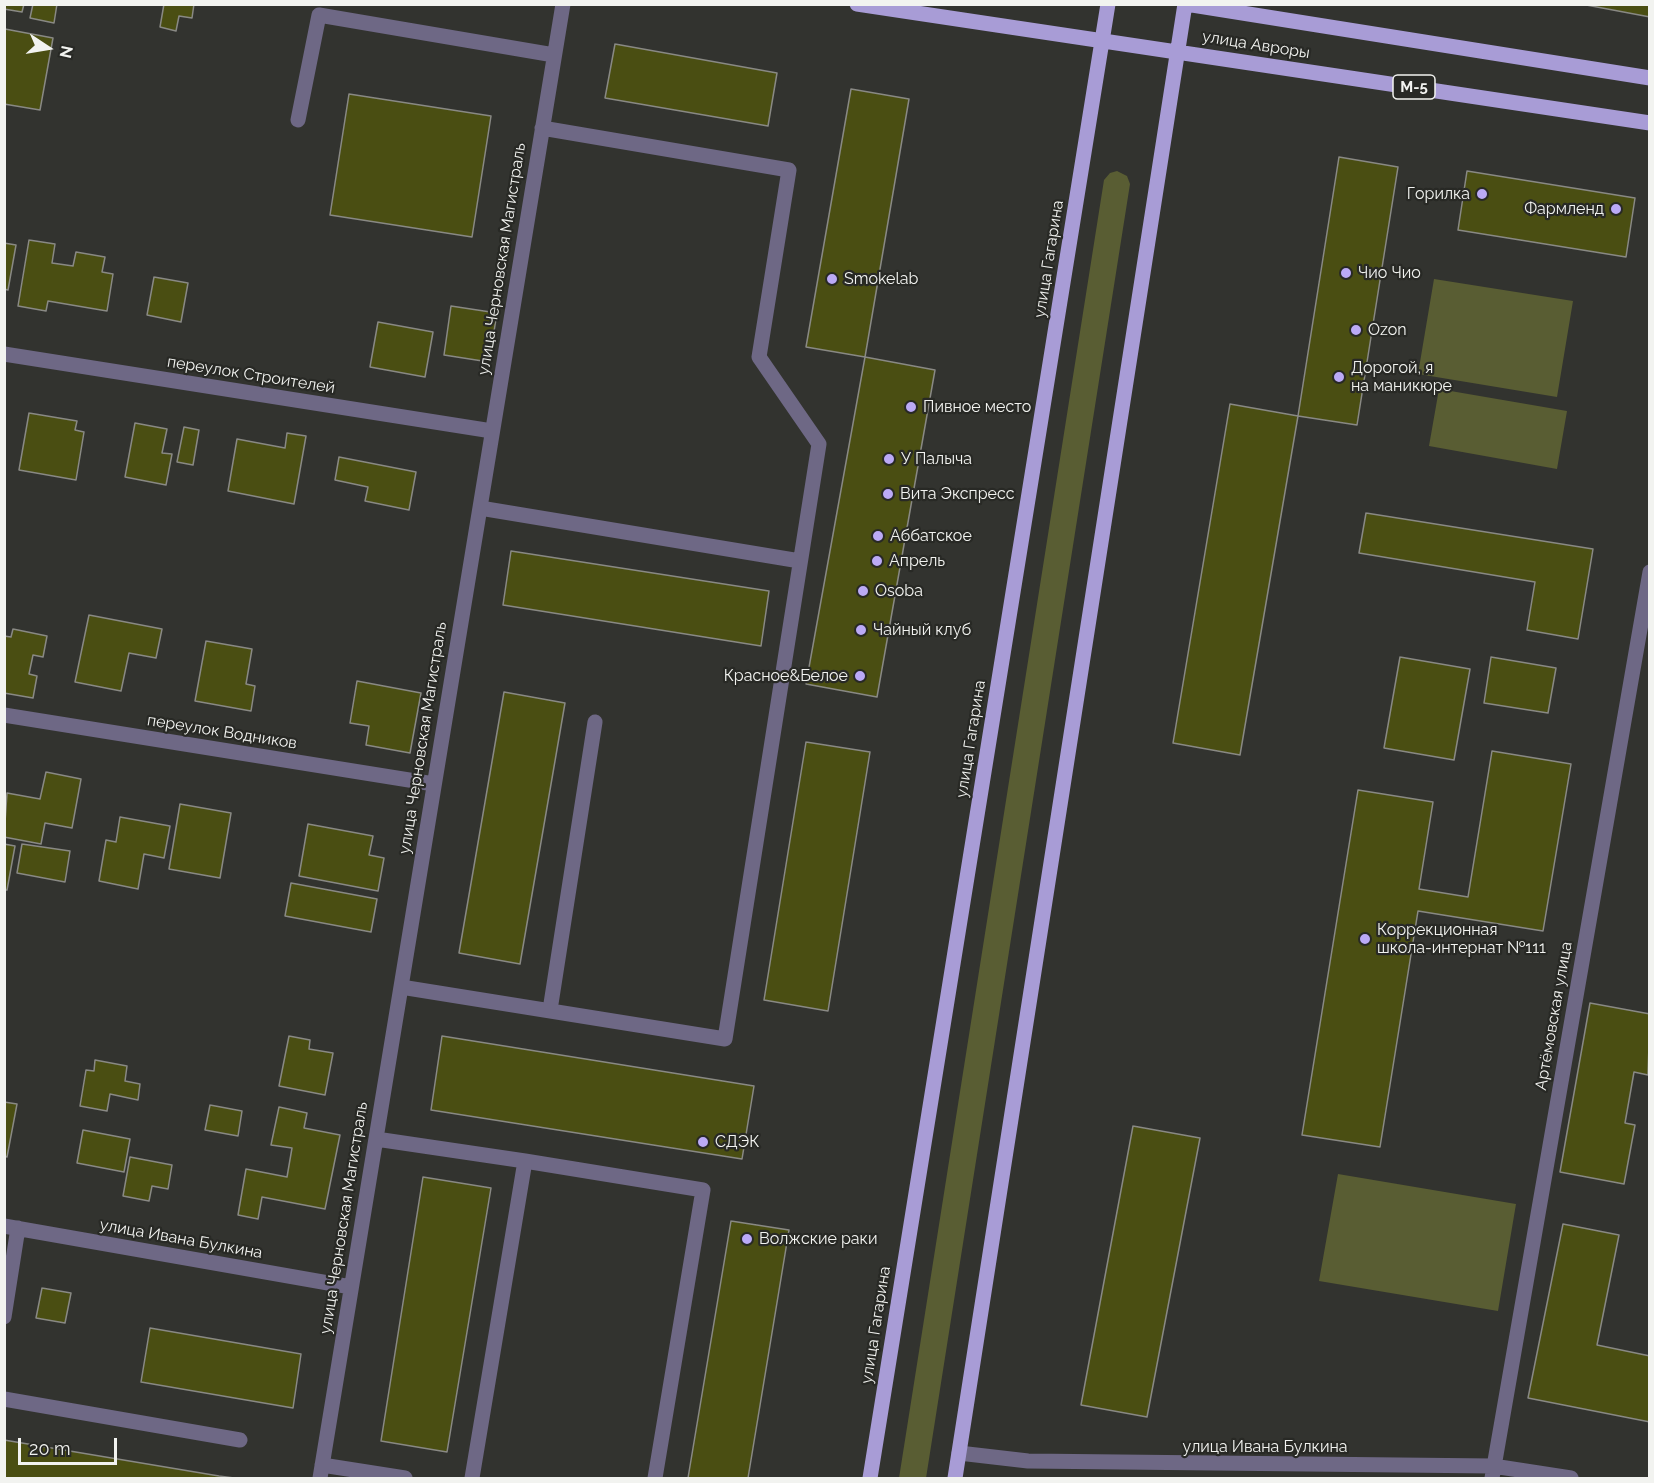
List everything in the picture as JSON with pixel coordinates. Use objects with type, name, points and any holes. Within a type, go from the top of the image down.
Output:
[{"type":"main road","name":"улица Авроры","points":[[857,4],[1650,123]]},
{"type":"main road","name":"улица Гагарина","points":[[870,1479],[1108,4]]},
{"type":"main road","name":"улица Авроры","points":[[1186,4],[1650,78]]},
{"type":"main road","points":[[955,1479],[1186,4]]},
{"type":"street","name":"улица Черновская Магистраль","points":[[321,1472],[563,4]]},
{"type":"street","points":[[298,120],[319,15],[554,56]]},
{"type":"street","points":[[401,987],[725,1039],[819,444],[759,357],[789,170],[542,128]]},
{"type":"street","name":"переулок Строителей","points":[[4,354],[492,431]]},
{"type":"street","points":[[480,508],[800,561]]},
{"type":"street","name":"Артёмовская улица","points":[[1493,1472],[1650,572]]},
{"type":"street","name":"переулок Водников","points":[[4,715],[434,784]]},
{"type":"street","points":[[550,1010],[595,722]]},
{"type":"street","points":[[376,1139],[703,1190],[655,1479]]},
{"type":"street","points":[[472,1479],[525,1161]]},
{"type":"street","points":[[4,1317],[11,1227]]},
{"type":"street","name":"улица Ивана Булкина","points":[[11,1227],[351,1287]]},
{"type":"street","points":[[4,1399],[240,1440]]},
{"type":"street","name":"улица Ивана Булкина","points":[[959,1453],[1159,1471],[1493,1472],[1571,1479]]},
{"type":"street","points":[[321,1472],[405,1479]]},
{"type":"green space","points":[[1117,171],[1127,176],[1130,184],[926,1478],[899,1478],[1104,180],[1110,173]]},
{"type":"green space","points":[[1434,279],[1573,301],[1557,397],[1418,374]]},
{"type":"green space","points":[[1439,389],[1567,411],[1557,469],[1429,446]]},
{"type":"green space","points":[[1338,1174],[1516,1204],[1498,1311],[1319,1281]]},
{"type":"building","points":[[4,4],[24,4],[22,12],[4,9]]},
{"type":"building","points":[[33,4],[57,4],[54,23],[30,18]]},
{"type":"building","points":[[164,4],[194,4],[192,18],[179,16],[176,31],[160,27]]},
{"type":"building","points":[[1581,4],[1650,4],[1650,17]]},
{"type":"building","points":[[5,29],[53,38],[40,110],[4,104]]},
{"type":"building","points":[[615,44],[777,73],[768,126],[605,98]]},
{"type":"building","points":[[851,89],[909,99],[865,357],[806,347]]},
{"type":"building","points":[[349,94],[491,116],[472,237],[330,215]]},
{"type":"building","points":[[1339,157],[1398,167],[1357,425],[1298,416]]},
{"type":"building","points":[[1467,171],[1635,198],[1626,257],[1458,230]]},
{"type":"building","points":[[29,240],[55,244],[52,263],[73,266],[76,252],[105,257],[102,272],[113,274],[107,311],[48,301],[46,311],[18,306]]},
{"type":"building","points":[[4,243],[16,245],[8,290],[4,289]]},
{"type":"building","points":[[154,277],[188,283],[181,322],[147,315]]},
{"type":"building","points":[[451,306],[497,313],[489,362],[444,355]]},
{"type":"building","points":[[378,322],[433,332],[425,377],[370,367]]},
{"type":"building","points":[[865,357],[935,370],[877,697],[806,684]]},
{"type":"building","points":[[1230,404],[1298,416],[1240,755],[1173,743]]},
{"type":"building","points":[[29,413],[77,421],[75,430],[84,432],[76,480],[19,470]]},
{"type":"building","points":[[135,423],[167,429],[162,453],[172,454],[166,485],[125,477]]},
{"type":"building","points":[[184,427],[199,430],[193,465],[177,462]]},
{"type":"building","points":[[287,433],[306,436],[294,504],[228,491],[237,439],[285,448]]},
{"type":"building","points":[[339,457],[416,472],[409,510],[365,501],[368,487],[335,480]]},
{"type":"building","points":[[1366,513],[1593,549],[1578,639],[1527,630],[1535,582],[1359,553]]},
{"type":"building","points":[[511,551],[769,591],[761,646],[503,605]]},
{"type":"building","points":[[89,615],[162,629],[156,658],[129,653],[121,691],[75,682]]},
{"type":"building","points":[[13,629],[47,636],[43,657],[33,655],[29,674],[37,676],[33,698],[4,693],[4,636],[11,637]]},
{"type":"building","points":[[206,641],[252,649],[246,684],[255,686],[251,711],[195,701]]},
{"type":"building","points":[[1400,657],[1470,669],[1454,760],[1384,748]]},
{"type":"building","points":[[1491,657],[1556,668],[1548,713],[1484,703]]},
{"type":"building","points":[[357,681],[421,693],[410,753],[366,745],[369,726],[350,723]]},
{"type":"building","points":[[504,692],[565,703],[520,964],[459,953]]},
{"type":"building","points":[[806,742],[870,752],[828,1011],[764,1000]]},
{"type":"building","points":[[1492,751],[1571,764],[1543,931],[1418,911],[1380,1147],[1302,1135],[1358,790],[1433,802],[1419,889],[1468,897]]},
{"type":"building","points":[[46,772],[81,779],[72,828],[45,823],[41,844],[4,837],[7,793],[40,799]]},
{"type":"building","points":[[180,804],[231,813],[220,878],[169,869]]},
{"type":"building","points":[[120,817],[170,826],[164,858],[144,854],[138,889],[99,881],[106,840],[116,842]]},
{"type":"building","points":[[308,824],[373,836],[369,855],[384,858],[378,891],[299,876]]},
{"type":"building","points":[[4,844],[15,846],[7,890],[4,890]]},
{"type":"building","points":[[22,844],[70,851],[65,882],[17,873]]},
{"type":"building","points":[[291,883],[377,899],[371,932],[285,916]]},
{"type":"building","points":[[1590,1003],[1650,1014],[1648,1075],[1634,1072],[1625,1123],[1635,1125],[1624,1184],[1560,1172]]},
{"type":"building","points":[[289,1036],[310,1040],[309,1049],[333,1053],[325,1095],[279,1086]]},
{"type":"building","points":[[442,1036],[754,1086],[742,1159],[431,1110]]},
{"type":"building","points":[[95,1060],[127,1066],[125,1081],[140,1084],[138,1100],[110,1094],[107,1111],[80,1106],[86,1070],[94,1071]]},
{"type":"building","points":[[4,1102],[17,1104],[7,1157],[4,1156]]},
{"type":"building","points":[[210,1105],[242,1111],[238,1136],[205,1130]]},
{"type":"building","points":[[279,1107],[307,1113],[304,1128],[340,1135],[325,1209],[262,1197],[258,1219],[238,1215],[246,1169],[287,1177],[292,1148],[271,1145]]},
{"type":"building","points":[[1133,1126],[1200,1138],[1147,1417],[1081,1405]]},
{"type":"building","points":[[83,1130],[130,1139],[124,1172],[77,1163]]},
{"type":"building","points":[[130,1157],[172,1165],[168,1189],[152,1186],[149,1201],[123,1196]]},
{"type":"building","points":[[423,1177],[491,1188],[447,1452],[381,1441]]},
{"type":"building","points":[[731,1221],[789,1230],[748,1478],[688,1478]]},
{"type":"building","points":[[1563,1224],[1619,1235],[1597,1345],[1650,1356],[1650,1422],[1528,1398]]},
{"type":"building","points":[[42,1288],[71,1293],[65,1323],[36,1318]]},
{"type":"building","points":[[150,1328],[301,1354],[293,1408],[141,1382]]},
{"type":"building","points":[[4,1440],[219,1476],[234,1478],[4,1478]]},
{"type":"place","name":"Горилка","points":[[1482,194]]},
{"type":"place","name":"Фармленд","points":[[1616,209]]},
{"type":"place","name":"Чио Чио","points":[[1346,273]]},
{"type":"place","name":"Smokelab","points":[[832,279]]},
{"type":"place","name":"Ozon","points":[[1356,330]]},
{"type":"place","name":"Дорогой, я на маникюре","points":[[1339,377]]},
{"type":"place","name":"Пивное место","points":[[911,407]]},
{"type":"place","name":"У Палыча","points":[[889,459]]},
{"type":"place","name":"Вита Экспресс","points":[[888,494]]},
{"type":"place","name":"Аббатское","points":[[878,536]]},
{"type":"place","name":"Апрель","points":[[877,561]]},
{"type":"place","name":"Osoba","points":[[863,591]]},
{"type":"place","name":"Чайный клуб","points":[[861,630]]},
{"type":"place","name":"Красное&Белое","points":[[860,676]]},
{"type":"place","name":"Коррекционная школа-интернат №111","points":[[1365,939]]},
{"type":"place","name":"СДЭК","points":[[703,1142]]},
{"type":"place","name":"Волжские раки","points":[[747,1239]]}]
